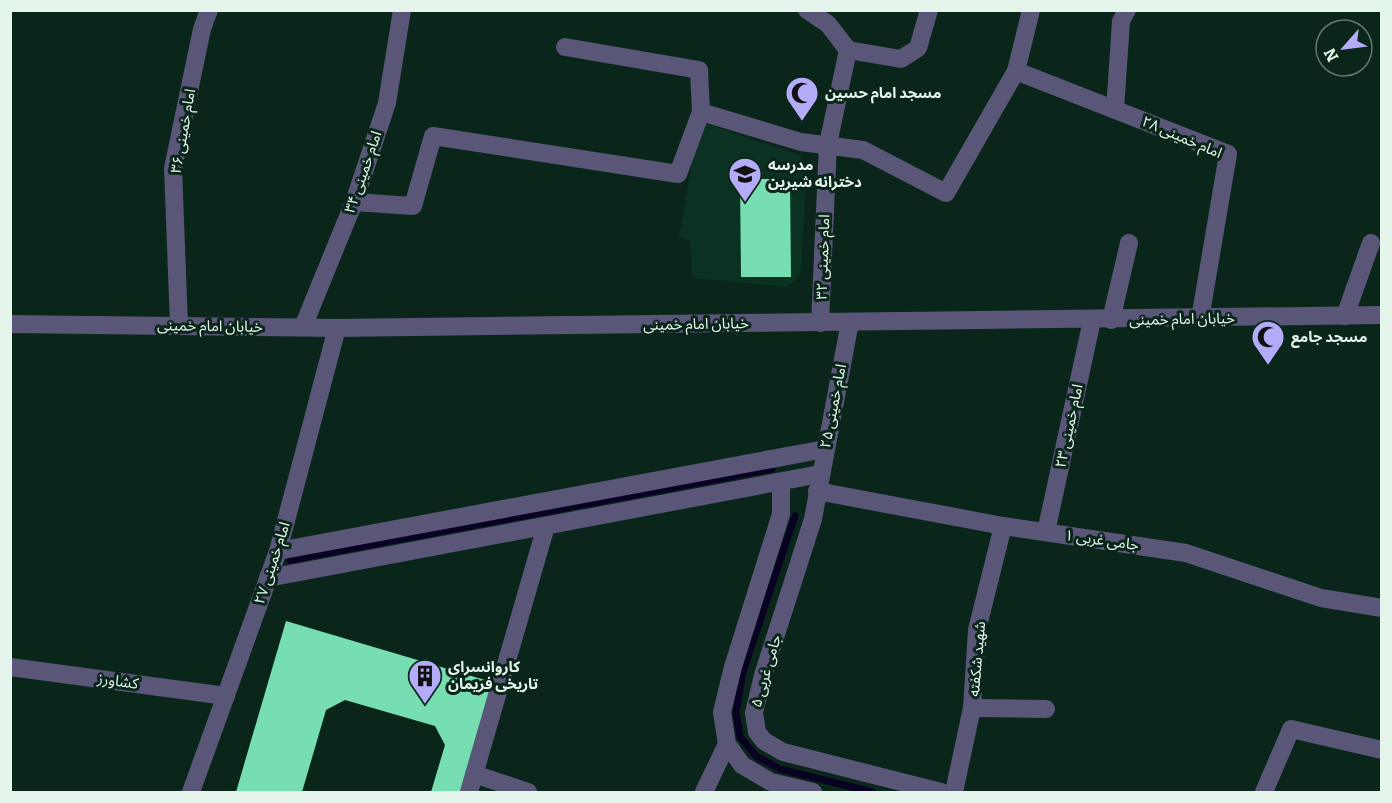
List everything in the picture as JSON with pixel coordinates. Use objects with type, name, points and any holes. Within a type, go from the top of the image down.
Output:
[{"type":"street","name":"امام خمینی ۳۶","points":[[179,325],[173,168],[202,29],[209,10]]},
{"type":"street","name":"امام خمینی ۳۴","points":[[303,327],[354,202],[387,103],[402,10]]},
{"type":"street","points":[[807,10],[832,17],[848,50],[901,59],[918,48],[929,10]]},
{"type":"street","points":[[701,112],[801,142],[863,150],[946,193],[1016,71],[1030,10]]},
{"type":"street","points":[[1115,110],[1121,21],[1127,10]]},
{"type":"street","points":[[354,202],[413,206],[434,136],[678,174],[701,112],[699,70],[565,47]]},
{"type":"street","name":"امام خمینی ۳۲","points":[[820,322],[828,144],[848,50]]},
{"type":"street","name":"امام خمینی ۲۸","points":[[1016,71],[1228,154],[1200,319]]},
{"type":"street","points":[[1111,320],[1129,243]]},
{"type":"street","points":[[1345,316],[1371,243]]},
{"type":"street","name":"خیابان امام خمینی","points":[[10,324],[337,328],[1382,315]]},
{"type":"street","name":"امام خمینی ۲۳","points":[[1046,532],[1092,320]]},
{"type":"street","name":"امام خمینی ۲۵","points":[[818,482],[850,322]]},
{"type":"street","name":"امام خمینی ۲۷","points":[[191,792],[278,551],[337,328]]},
{"type":"street","points":[[278,551],[825,449]]},
{"type":"street","points":[[781,482],[781,514],[733,667],[722,712],[727,744],[742,765],[771,782],[813,792]]},
{"type":"street","points":[[268,578],[781,482],[818,482]]},
{"type":"street","name":"جامی غربی ۱","points":[[818,482],[1003,526],[1186,553],[1321,598],[1382,608]]},
{"type":"street","name":"جامی غربی ۵","points":[[818,482],[813,519],[763,675],[754,713],[758,732],[764,741],[783,752],[941,792]]},
{"type":"street","points":[[469,792],[546,526]]},
{"type":"street","name":"شهید شکفته","points":[[954,792],[972,708],[977,630],[1003,526]]},
{"type":"street","name":"کشاورز","points":[[10,667],[226,696]]},
{"type":"street","points":[[972,708],[1046,709]]},
{"type":"street","points":[[1264,792],[1292,729],[1382,750]]},
{"type":"street","points":[[704,792],[727,744]]},
{"type":"street","points":[[474,774],[528,792]]},
{"type":"shaded area","name":"مدرسه دخترانه شیرین","points":[[699,121],[800,155],[807,167],[801,273],[788,287],[692,278],[690,240],[679,238]]},
{"type":"building","points":[[740,179],[790,179],[791,277],[741,277]]},
{"type":"building","name":"کاروانسرای تاریخی فریمان","points":[[286,621],[495,683],[463,792],[431,792],[445,745],[435,726],[345,700],[326,710],[302,792],[236,792]]},
{"type":"waterway","points":[[290,560],[772,469]]},
{"type":"waterway","points":[[795,516],[743,672],[736,712],[740,737],[756,756],[780,769],[872,792]]},
{"type":"place","name":"مسجد امام حسین","points":[[802,122]]},
{"type":"place","name":"مدرسه دخترانه شیرین","points":[[745,203]]},
{"type":"place","name":"مسجد جامع","points":[[1268,366]]},
{"type":"place","name":"کاروانسرای تاریخی فریمان","points":[[425,705]]}]
